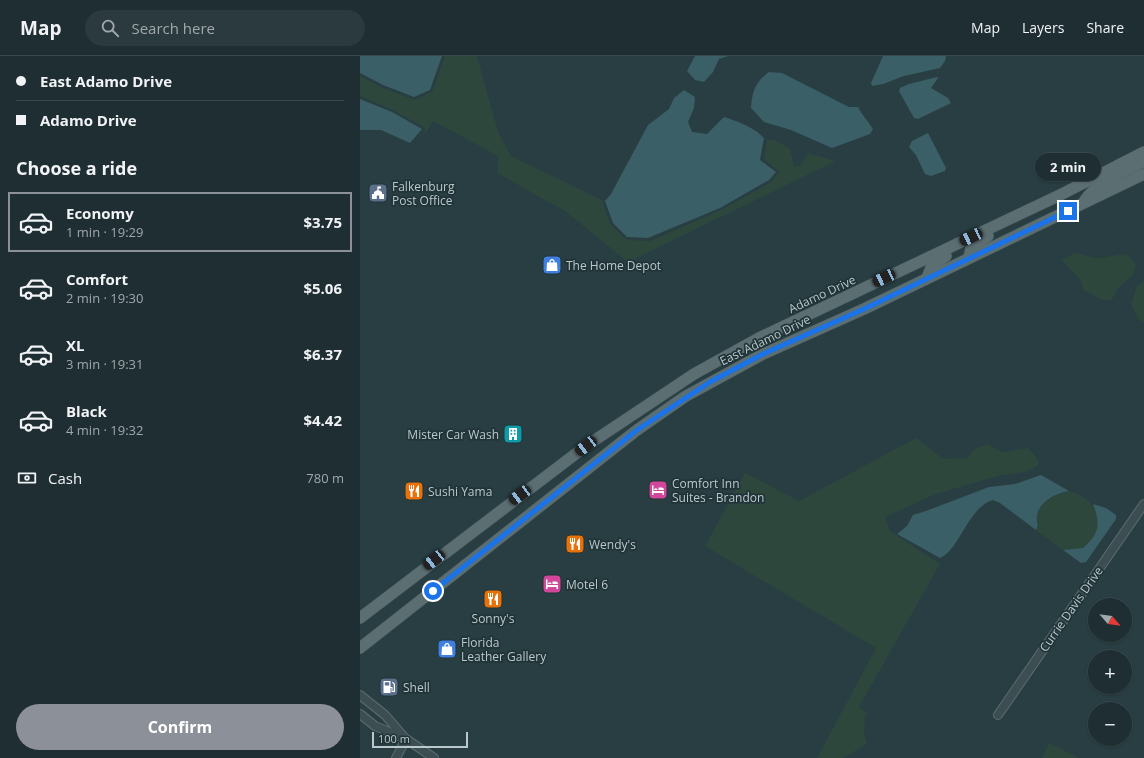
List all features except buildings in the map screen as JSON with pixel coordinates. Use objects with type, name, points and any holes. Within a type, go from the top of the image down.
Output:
[{"type":"main road","name":"Adamo Drive","points":[[360,618],[586,446],[668,390],[731,353],[833,302],[1006,221],[1144,152]]},
{"type":"main road","points":[[1083,204],[1091,193],[1106,182],[1144,161]]},
{"type":"main road","points":[[969,258],[1144,174]]},
{"type":"main road","points":[[969,258],[971,248],[976,243],[992,233],[1006,221]]},
{"type":"main road","points":[[927,278],[932,265],[952,253],[955,245]]},
{"type":"main road","name":"East Adamo Drive","points":[[360,648],[652,420],[686,396],[738,366],[969,258]]},
{"type":"main road","points":[[738,366],[738,361],[744,354],[826,313],[833,302]]},
{"type":"main road","points":[[652,420],[653,410],[659,403],[723,363],[731,353]]},
{"type":"street","name":"Currie Davis Drive","points":[[998,715],[1144,504]]},
{"type":"street","points":[[360,695],[385,715],[406,739]]},
{"type":"street","points":[[360,714],[376,726],[406,739],[434,758]]},
{"type":"street","points":[[396,758],[406,739]]},
{"type":"green space","points":[[445,56],[477,56],[498,132],[511,156],[602,200],[610,224],[627,240],[650,241],[721,210],[771,182],[779,172],[764,159],[767,139],[775,140],[790,149],[794,167],[800,166],[808,153],[836,161],[628,262],[565,211],[497,173],[498,156],[433,121],[426,133],[424,132],[425,128],[393,110],[360,96],[360,76],[383,88],[415,100],[432,92]]},
{"type":"green space","points":[[1076,253],[1101,258],[1121,254],[1126,255],[1133,260],[1136,266],[1133,275],[1118,288],[1111,301],[1100,299],[1084,290],[1080,279],[1061,260]]},
{"type":"green space","points":[[1144,281],[1144,322],[1138,319],[1131,304],[1137,286]]},
{"type":"green space","points":[[916,438],[943,459],[967,458],[975,449],[987,444],[1002,452],[1028,448],[1039,461],[1038,466],[1025,472],[998,476],[936,494],[885,517],[890,531],[940,564],[859,707],[868,715],[865,716],[864,733],[867,744],[843,758],[817,758],[876,648],[705,546],[745,473],[799,501]]},
{"type":"green space","points":[[1067,491],[1073,492],[1086,499],[1095,508],[1098,514],[1099,521],[1096,534],[1083,548],[1063,550],[1036,530],[1037,514],[1042,505],[1053,496]]},
{"type":"green space","points":[[1049,743],[1079,758],[1042,758]]},
{"type":"water","points":[[360,56],[442,56],[430,90],[414,97],[383,85],[360,73]]},
{"type":"water","points":[[695,56],[728,56],[719,59],[713,72],[704,82],[695,80],[687,71]]},
{"type":"water","points":[[883,56],[946,56],[945,61],[940,68],[904,76],[883,84],[872,86],[871,83]]},
{"type":"water","points":[[769,72],[782,73],[849,107],[858,107],[873,129],[870,134],[832,148],[791,130],[764,122],[751,108],[751,102],[753,92],[757,84]]},
{"type":"water","points":[[938,78],[931,88],[948,98],[951,103],[918,119],[914,118],[899,91],[900,88],[909,84]]},
{"type":"water","points":[[684,90],[695,97],[694,108],[688,122],[692,132],[707,134],[724,117],[745,125],[755,130],[764,138],[760,160],[776,172],[769,180],[720,208],[648,238],[627,237],[613,223],[605,201],[611,194],[648,125],[669,109],[674,98]]},
{"type":"water","points":[[360,99],[392,112],[422,129],[410,143],[381,130],[360,130]]},
{"type":"water","points":[[928,133],[946,168],[945,171],[931,176],[925,174],[916,155],[909,147],[912,141]]},
{"type":"water","points":[[1041,475],[1069,491],[1049,498],[1041,506],[1037,515],[1036,530],[1000,503],[993,500],[984,504],[977,511],[953,547],[947,554],[940,558],[897,534],[907,526],[913,515],[989,487],[1015,484]]},
{"type":"water","points":[[1093,504],[1106,508],[1116,515],[1116,519],[1086,562],[1081,563],[1063,550],[1083,548],[1092,538],[1098,523]]},
{"type":"place","name":"Falkenburg Post Office","points":[[378,193]]},
{"type":"place","name":"The Home Depot","points":[[552,265]]},
{"type":"place","name":"Mister Car Wash","points":[[513,434]]},
{"type":"place","name":"Comfort Inn Suites - Brandon","points":[[658,490]]},
{"type":"place","name":"Sushi Yama","points":[[414,491]]},
{"type":"place","name":"Wendy's","points":[[575,544]]},
{"type":"place","name":"Motel 6","points":[[552,584]]},
{"type":"place","name":"Sonny's","points":[[493,599]]},
{"type":"place","name":"Florida Leather Gallery","points":[[447,649]]},
{"type":"place","name":"Shell","points":[[389,687]]},
{"type":"route","points":[[433,591],[637,430],[686,396],[738,366],[864,309],[1068,211]]}]
